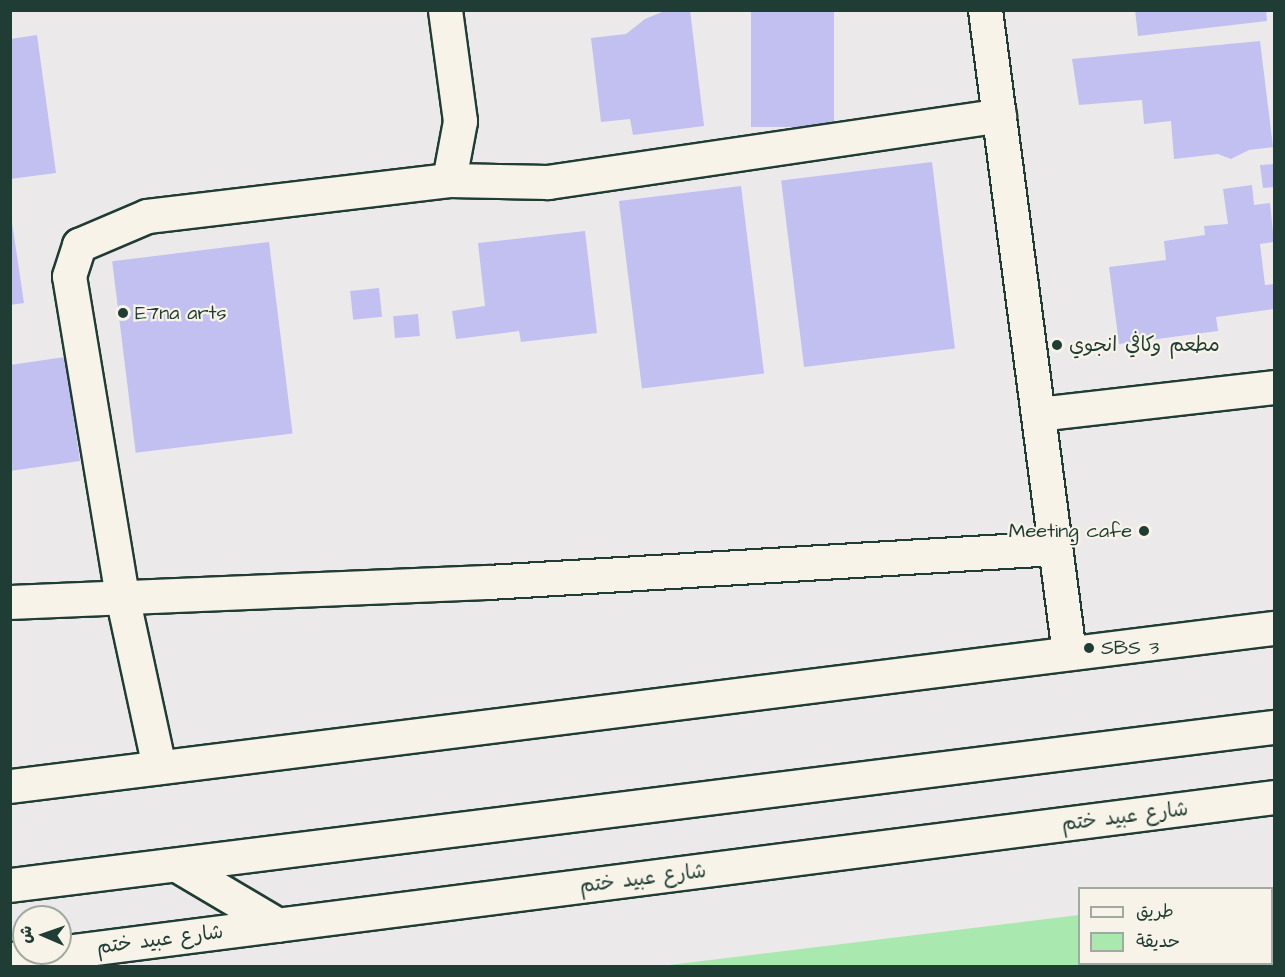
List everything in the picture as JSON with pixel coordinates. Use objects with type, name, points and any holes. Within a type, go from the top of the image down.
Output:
[{"type":"street","points":[[445,10],[460,122],[449,180]]},
{"type":"street","points":[[985,10],[1069,653]]},
{"type":"street","points":[[159,767],[123,596],[69,276],[79,244],[147,216],[449,180],[548,182],[999,115]]},
{"type":"street","points":[[1038,414],[1275,387]]},
{"type":"street","points":[[10,602],[570,577],[1054,548]]},
{"type":"street","points":[[10,786],[1275,628]]},
{"type":"street","points":[[10,885],[1275,727]]},
{"type":"street","name":"شارع عبيد ختم","points":[[10,959],[1275,797]]},
{"type":"street","points":[[177,865],[278,925]]},
{"type":"green space","points":[[1078,915],[1078,965],[1273,965],[1273,928],[1274,966],[661,966]]},
{"type":"building","points":[[667,10],[690,10],[704,126],[633,135],[630,119],[601,122],[591,38],[626,34],[645,19]]},
{"type":"building","points":[[751,10],[834,10],[834,127],[751,127]]},
{"type":"building","points":[[1135,10],[1266,10],[1267,21],[1138,36]]},
{"type":"building","points":[[37,35],[56,173],[10,179],[10,39]]},
{"type":"building","points":[[1260,41],[1273,147],[1249,150],[1231,159],[1218,154],[1174,159],[1171,121],[1144,124],[1142,100],[1079,105],[1072,59]]},
{"type":"building","points":[[932,162],[955,349],[804,367],[781,181]]},
{"type":"building","points":[[1274,164],[1274,187],[1263,188],[1260,165]]},
{"type":"building","points":[[1252,185],[1254,205],[1270,203],[1274,242],[1260,244],[1265,285],[1274,284],[1274,309],[1216,317],[1218,331],[1119,344],[1109,267],[1166,260],[1164,241],[1205,235],[1204,226],[1228,224],[1223,189]]},
{"type":"building","points":[[741,186],[764,374],[642,389],[619,201]]},
{"type":"building","points":[[10,209],[24,303],[10,305]]},
{"type":"building","points":[[585,231],[597,333],[521,342],[519,331],[456,339],[452,311],[485,306],[478,243]]},
{"type":"building","points":[[269,242],[293,434],[136,453],[112,261]]},
{"type":"building","points":[[379,288],[382,317],[353,320],[350,291]]},
{"type":"building","points":[[418,314],[420,336],[395,338],[393,316]]},
{"type":"building","points":[[65,357],[80,461],[10,471],[10,365]]},
{"type":"place","name":"E7na arts","points":[[123,313]]},
{"type":"place","name":"مطعم وكافي انجوي","points":[[1057,345]]},
{"type":"place","name":"Meeting cafe","points":[[1144,531]]},
{"type":"place","name":"SBS 3","points":[[1089,648]]}]
